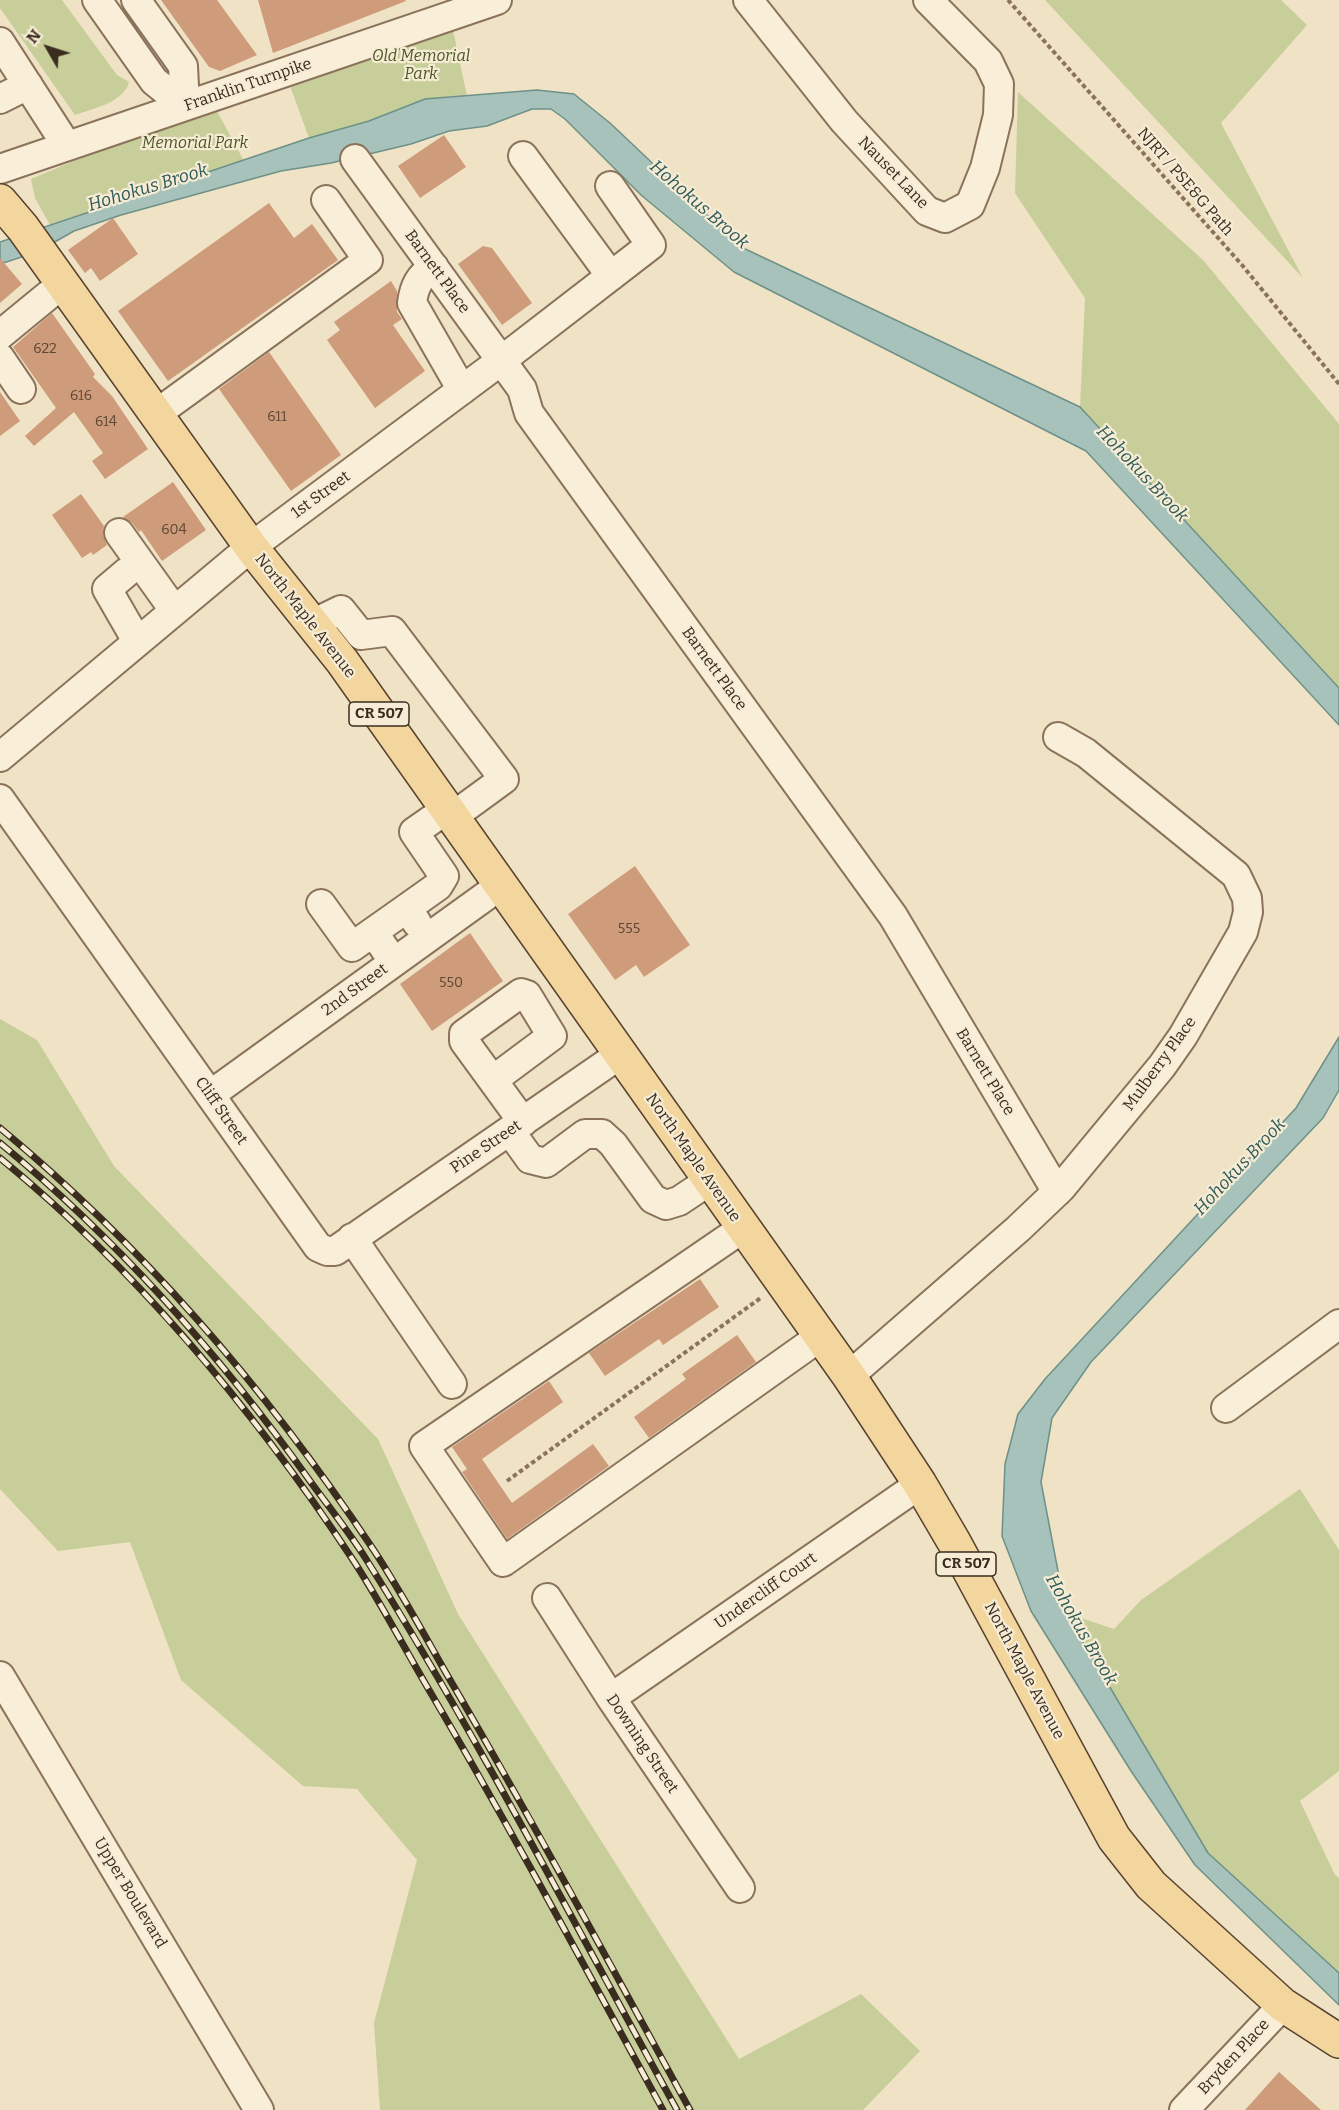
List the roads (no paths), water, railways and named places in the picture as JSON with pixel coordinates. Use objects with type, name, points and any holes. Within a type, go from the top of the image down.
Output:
[{"type":"main road","name":"CR 507","points":[[0,201],[23,228],[54,272]]},
{"type":"main road","name":"North Maple Avenue","points":[[54,272],[251,547],[312,624],[450,813],[849,1376],[920,1484],[1114,1838],[1151,1885],[1283,2005],[1339,2041]]},
{"type":"street","points":[[98,0],[154,81],[185,106]]},
{"type":"street","points":[[136,0],[183,66],[185,106]]},
{"type":"street","name":"Franklin Turnpike","points":[[0,169],[497,0]]},
{"type":"street","name":"Nauset Lane","points":[[748,0],[844,121],[927,211],[945,218],[970,205],[985,168],[998,115],[999,84],[988,61],[928,0]]},
{"type":"street","points":[[0,42],[67,146]]},
{"type":"street","points":[[0,99],[28,85]]},
{"type":"street","points":[[523,156],[611,276]]},
{"type":"street","name":"Barnett Place","points":[[355,159],[522,389],[529,413],[893,916],[1057,1192]]},
{"type":"street","name":"1st Street","points":[[0,757],[251,547],[502,360],[651,245],[610,186]]},
{"type":"street","points":[[156,414],[368,260],[326,200]]},
{"type":"street","points":[[434,267],[426,272],[414,287],[412,303],[462,390]]},
{"type":"street","points":[[0,335],[54,272]]},
{"type":"street","points":[[0,358],[21,389]]},
{"type":"street","points":[[119,533],[174,610]]},
{"type":"street","points":[[127,572],[107,589],[137,641]]},
{"type":"street","points":[[312,624],[341,610],[361,635],[392,631],[504,779],[450,813],[414,832],[444,876],[438,886],[373,932],[351,946],[321,904]]},
{"type":"street","name":"Mulberry Place","points":[[849,1376],[1018,1229],[1057,1192],[1116,1125],[1183,1036],[1228,963],[1243,932],[1248,912],[1241,881],[1228,866],[1086,753],[1058,737]]},
{"type":"street","name":"Cliff Street","points":[[0,799],[318,1247],[336,1251],[352,1238]]},
{"type":"street","name":"2nd Street","points":[[210,1095],[501,885]]},
{"type":"street","points":[[407,908],[428,938]]},
{"type":"street","points":[[373,932],[394,962]]},
{"type":"street","name":"Pine Street","points":[[352,1238],[620,1055]]},
{"type":"street","points":[[493,1080],[530,1159],[546,1163],[585,1134],[602,1134],[613,1144],[653,1199],[666,1205],[679,1201],[709,1181]]},
{"type":"street","points":[[743,1228],[424,1446],[503,1562],[821,1336]]},
{"type":"street","points":[[352,1238],[452,1384]]},
{"type":"street","points":[[1226,1408],[1335,1336]]},
{"type":"street","name":"Undercliff Court","points":[[611,1698],[920,1484]]},
{"type":"street","name":"Downing Street","points":[[547,1598],[611,1698],[740,1888]]},
{"type":"street","name":"Upper Boulevard","points":[[0,1676],[259,2110]]},
{"type":"street","name":"Bryden Place","points":[[1185,2110],[1283,2005]]},
{"type":"water","points":[[537,90],[574,94],[610,123],[741,247],[1080,407],[1339,688],[1339,725],[1086,451],[734,272],[641,195],[565,119],[551,109],[532,109],[487,126],[449,131],[411,144],[331,163],[281,171],[121,215],[74,231],[37,252],[0,264],[0,242],[309,138],[369,121],[425,99]]},
{"type":"water","points":[[1339,1037],[1339,1090],[1323,1118],[1091,1362],[1052,1418],[1041,1482],[1066,1613],[1208,1853],[1339,1973],[1339,2005],[1195,1865],[1131,1771],[1031,1611],[1002,1536],[1005,1464],[1018,1414],[1045,1379],[1296,1108]]},
{"type":"railway","points":[[0,1128],[105,1222],[202,1325],[248,1379],[333,1491],[394,1582],[543,1844],[690,2110]]},
{"type":"railway","points":[[0,1143],[86,1220],[166,1302],[241,1389],[353,1539],[448,1694],[677,2110]]},
{"type":"railway","points":[[0,1158],[100,1248],[147,1297],[236,1399],[317,1507],[365,1579],[462,1746],[663,2110]]},
{"type":"park label","name":"Old Memorial Park","points":[[421,66]]},
{"type":"park label","name":"Memorial Park","points":[[195,144]]},
{"type":"water label","name":"Hohokus Brook","points":[[148,188]]},
{"type":"water label","name":"Hohokus Brook","points":[[699,205]]},
{"type":"water label","name":"Hohokus Brook","points":[[1142,474]]},
{"type":"water label","name":"Hohokus Brook","points":[[1240,1167]]},
{"type":"water label","name":"Hohokus Brook","points":[[1081,1630]]}]
